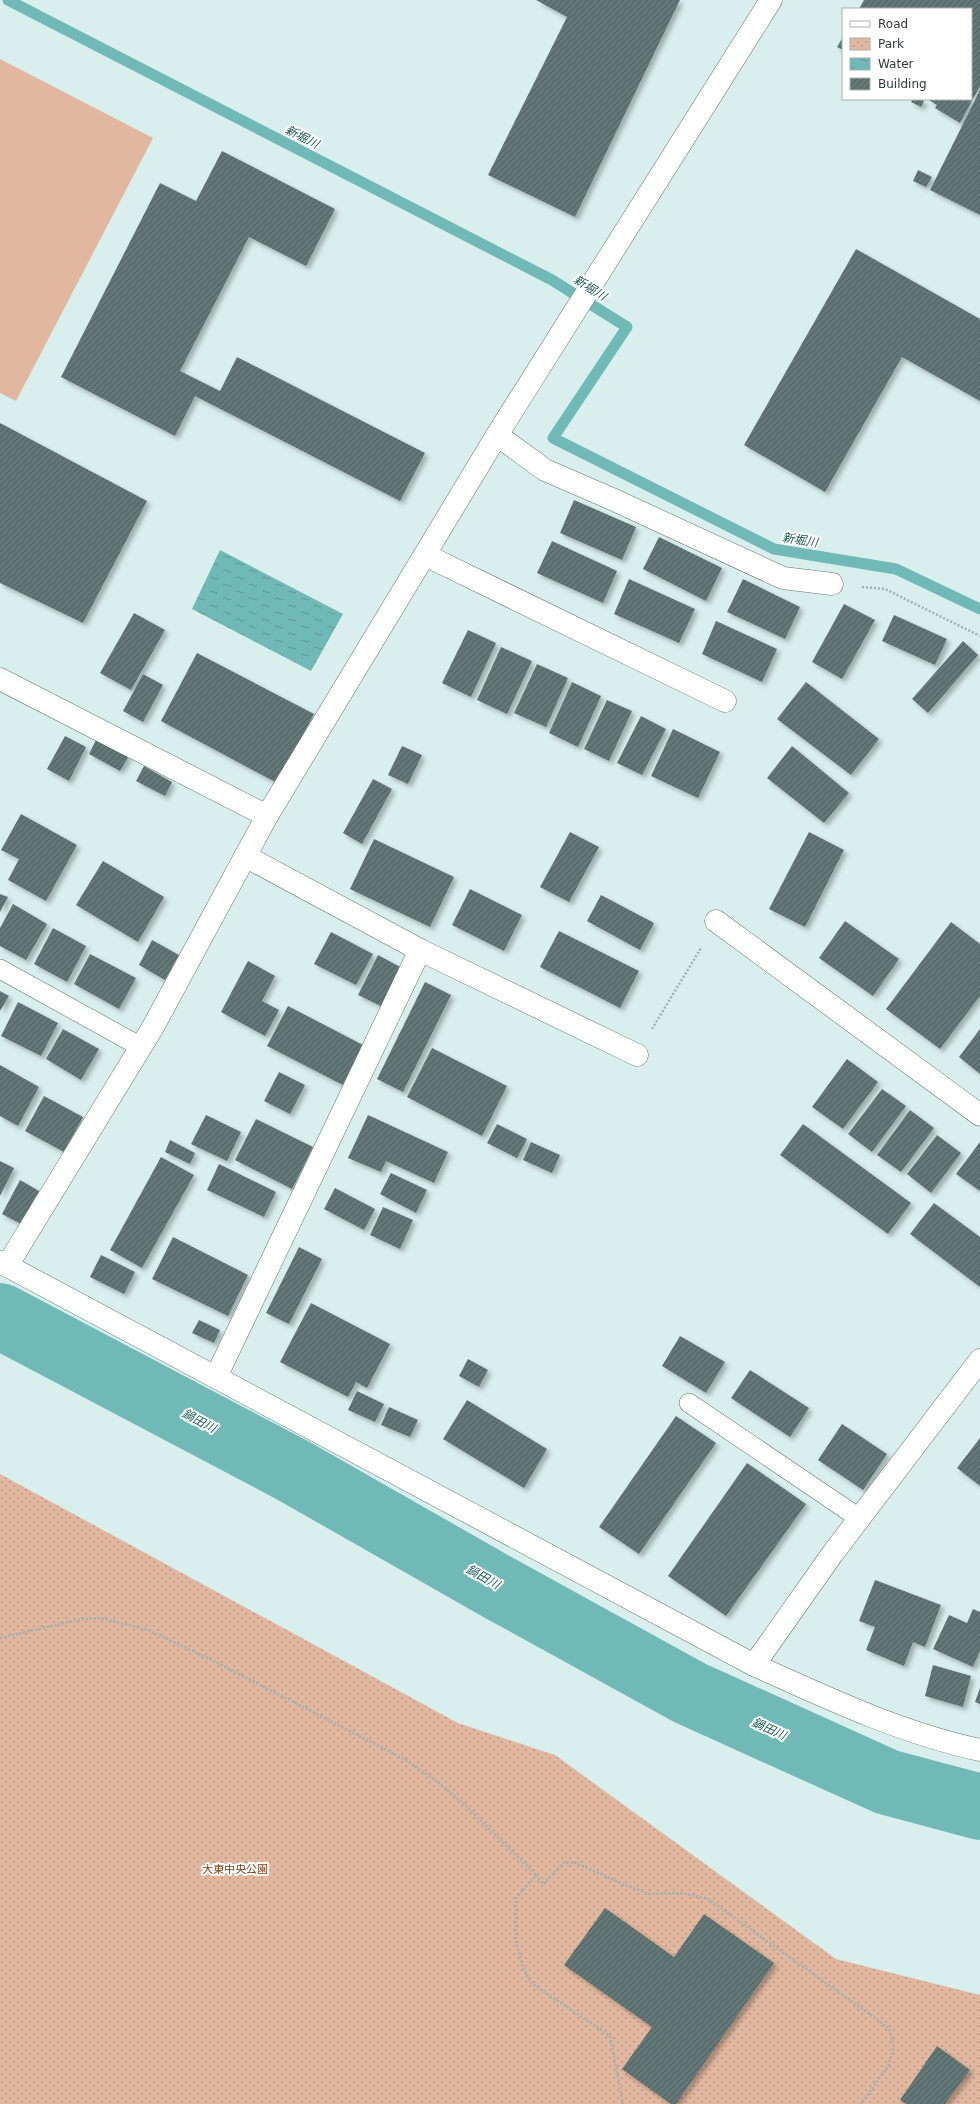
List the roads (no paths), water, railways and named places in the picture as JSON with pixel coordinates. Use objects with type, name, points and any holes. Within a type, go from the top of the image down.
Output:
[{"type":"street","points":[[771,0],[497,435],[267,816],[141,1047],[3,1264],[216,1377],[481,1521],[754,1665],[848,1708],[954,1745],[980,1750]]},
{"type":"street","points":[[497,435],[546,470],[783,578],[832,584]]},
{"type":"street","points":[[425,555],[725,700]]},
{"type":"street","points":[[0,679],[267,816]]},
{"type":"street","points":[[245,856],[420,950],[637,1055]]},
{"type":"street","points":[[716,921],[980,1115]]},
{"type":"street","points":[[216,1377],[420,950]]},
{"type":"street","points":[[754,1665],[860,1518],[980,1360]]},
{"type":"lane","points":[[0,969],[141,1047]]},
{"type":"lane","points":[[689,1403],[860,1518]]},
{"type":"water","points":[[220,550],[343,614],[311,671],[192,609]]},
{"type":"waterway","name":"新堀川","points":[[8,0],[552,280],[627,327],[553,438],[774,549],[896,569],[980,609]]},
{"type":"waterway","name":"鍋田川","points":[[0,1316],[292,1470],[501,1589],[690,1693],[887,1782],[980,1807]]},
{"type":"park label","name":"大東中央公園","points":[[235,1869]]}]
